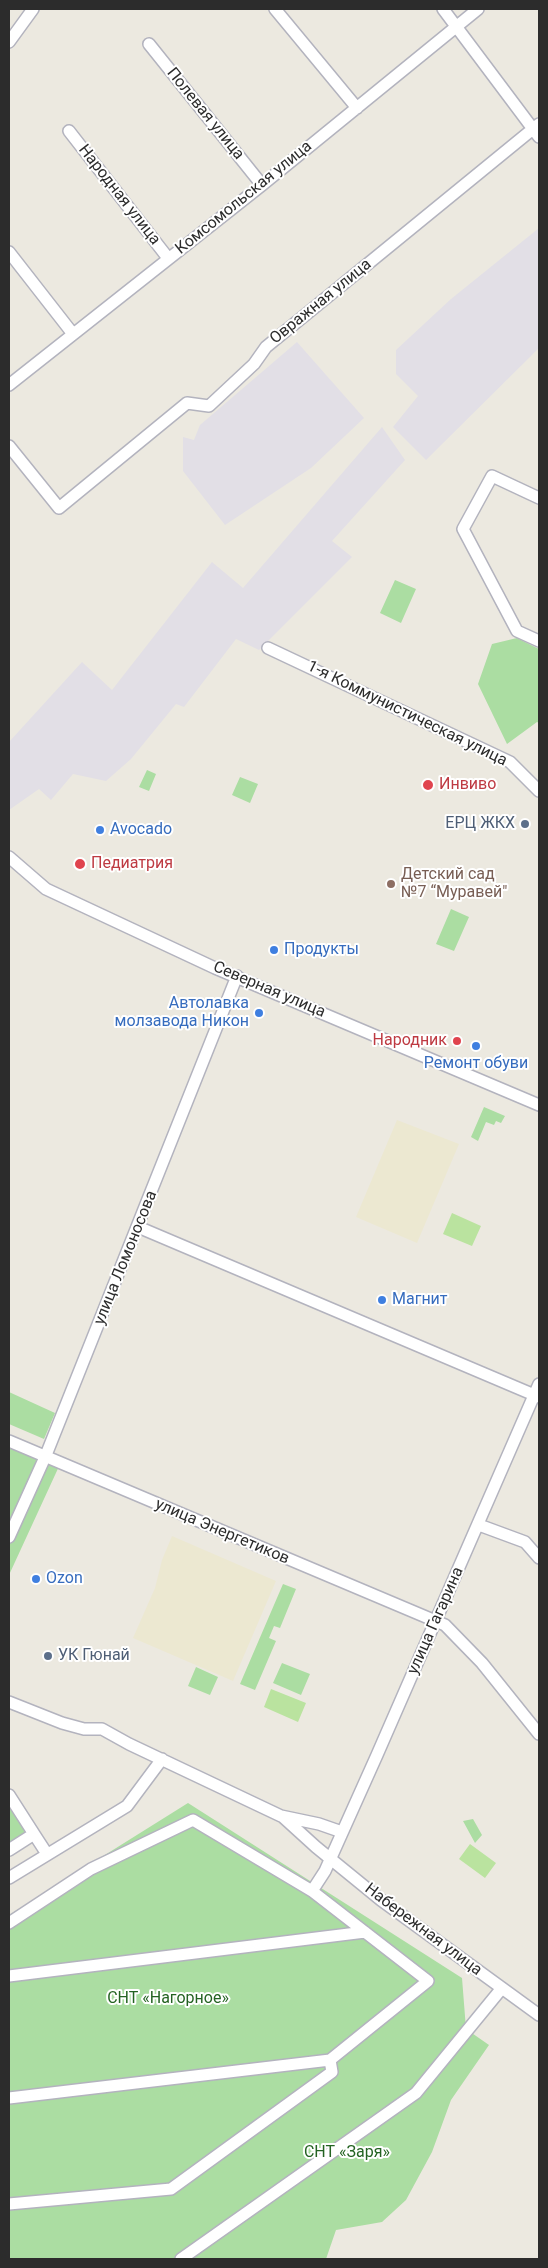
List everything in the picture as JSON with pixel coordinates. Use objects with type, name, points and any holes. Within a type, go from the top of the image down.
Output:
[{"type":"street","points":[[9,42],[33,9]]},
{"type":"street","points":[[276,9],[357,108]]},
{"type":"street","points":[[443,9],[537,130]]},
{"type":"street","name":"Комсомольская улица","points":[[9,385],[262,185],[478,9]]},
{"type":"street","name":"Полевая улица","points":[[149,44],[262,185]]},
{"type":"street","name":"Овражная улица","points":[[9,446],[59,508],[187,403],[209,406],[254,364],[266,347],[537,130]]},
{"type":"street","name":"Народная улица","points":[[69,131],[168,258]]},
{"type":"street","points":[[9,252],[74,334]]},
{"type":"street","points":[[539,498],[492,476],[463,529],[517,631],[539,641]]},
{"type":"street","name":"1-я Коммунистическая улица","points":[[268,648],[510,762],[539,791]]},
{"type":"street","name":"Северная улица","points":[[9,857],[46,889],[237,976],[539,1105]]},
{"type":"street","name":"улица Ломоносова","points":[[9,1537],[46,1455],[237,976]]},
{"type":"street","points":[[138,1227],[537,1396]]},
{"type":"street","name":"улица Гагарина","points":[[312,1891],[325,1872],[537,1396],[539,1384]]},
{"type":"street","name":"улица Энергетиков","points":[[9,1441],[445,1625],[482,1663],[539,1734]]},
{"type":"street","points":[[478,1525],[525,1542],[539,1558]]},
{"type":"street","points":[[9,1702],[62,1723],[84,1729],[102,1729],[162,1759],[127,1806],[9,1878]]},
{"type":"street","name":"Набережная улица","points":[[162,1759],[281,1816],[319,1824],[342,1832]]},
{"type":"street","points":[[9,1795],[47,1854]]},
{"type":"street","name":"Набережная улица","points":[[281,1816],[389,1905],[539,2015]]},
{"type":"street","points":[[9,1923],[91,1869],[192,1820],[312,1891],[428,1981],[330,2060],[9,2098]]},
{"type":"street","points":[[310,1841],[308,1834],[310,1830],[319,1824]]},
{"type":"street","points":[[9,1850],[34,1834]]},
{"type":"street","points":[[9,1976],[365,1932]]},
{"type":"street","points":[[181,2259],[416,2093],[502,1988]]},
{"type":"street","points":[[9,2204],[171,2188],[332,2072],[330,2060]]},
{"type":"shaded area","points":[[539,228],[539,348],[426,460],[393,427],[418,396],[396,374],[396,350],[451,299]]},
{"type":"shaded area","points":[[297,342],[364,418],[311,468],[225,525],[183,471],[183,437],[194,440],[200,425]]},
{"type":"shaded area","points":[[382,427],[405,460],[332,541],[352,557],[259,650],[236,639],[184,707],[176,704],[131,759],[106,781],[73,774],[51,800],[39,789],[9,810],[9,742],[82,662],[112,690],[212,562],[243,588]]},
{"type":"shaded area","points":[[397,1120],[459,1144],[417,1243],[356,1217]]},
{"type":"shaded area","points":[[172,1536],[276,1581],[233,1681],[133,1638],[155,1588],[162,1560]]},
{"type":"green space","points":[[395,580],[416,589],[401,623],[380,613]]},
{"type":"green space","points":[[517,638],[539,649],[539,723],[537,722],[507,744],[478,684],[492,644]]},
{"type":"green space","points":[[147,770],[156,774],[149,791],[139,787]]},
{"type":"green space","points":[[240,777],[258,784],[250,803],[232,795]]},
{"type":"green space","points":[[451,909],[469,917],[454,951],[436,944]]},
{"type":"green space","points":[[484,1107],[505,1116],[501,1123],[496,1121],[494,1125],[486,1122],[478,1141],[471,1137]]},
{"type":"green space","points":[[452,1213],[481,1226],[472,1246],[443,1234]]},
{"type":"green space","points":[[9,1392],[55,1413],[44,1439],[9,1424]]},
{"type":"green space","points":[[9,1439],[61,1462],[9,1575]]},
{"type":"green space","points":[[283,1584],[296,1589],[280,1628],[274,1626],[269,1638],[276,1641],[255,1690],[240,1684]]},
{"type":"green space","points":[[282,1663],[310,1674],[301,1695],[273,1683]]},
{"type":"green space","points":[[196,1667],[218,1677],[210,1695],[188,1686]]},
{"type":"green space","points":[[271,1689],[306,1703],[298,1722],[264,1707]]},
{"type":"green space","points":[[9,1795],[36,1837],[9,1854]]},
{"type":"green space","name":"СНТ «Нагорное»","points":[[188,1803],[462,1978],[466,2029],[489,2045],[451,2100],[432,2152],[406,2200],[382,2222],[336,2230],[326,2259],[9,2259],[9,1915]]},
{"type":"green space","points":[[473,1819],[482,1835],[475,1843],[463,1821]]},
{"type":"green space","points":[[470,1844],[496,1863],[485,1878],[459,1859]]},
{"type":"place","name":"Инвиво","points":[[428,785]]},
{"type":"place","name":"ЕРЦ ЖКХ","points":[[525,824]]},
{"type":"place","name":"Avocado","points":[[100,830]]},
{"type":"place","name":"Педиатрия","points":[[80,864]]},
{"type":"place","name":"Детский сад №7 “Муравей\"","points":[[391,884]]},
{"type":"place","name":"Продукты","points":[[274,950]]},
{"type":"place","name":"Автолавка молзавода Никон","points":[[259,1013]]},
{"type":"place","name":"Народник","points":[[457,1041]]},
{"type":"place","name":"Ремонт обуви","points":[[476,1046]]},
{"type":"place","name":"Магнит","points":[[382,1300]]},
{"type":"place","name":"Ozon","points":[[36,1579]]},
{"type":"place","name":"УК Гюнай","points":[[48,1656]]},
{"type":"park label","name":"СНТ «Заря»","points":[[347,2153]]}]
